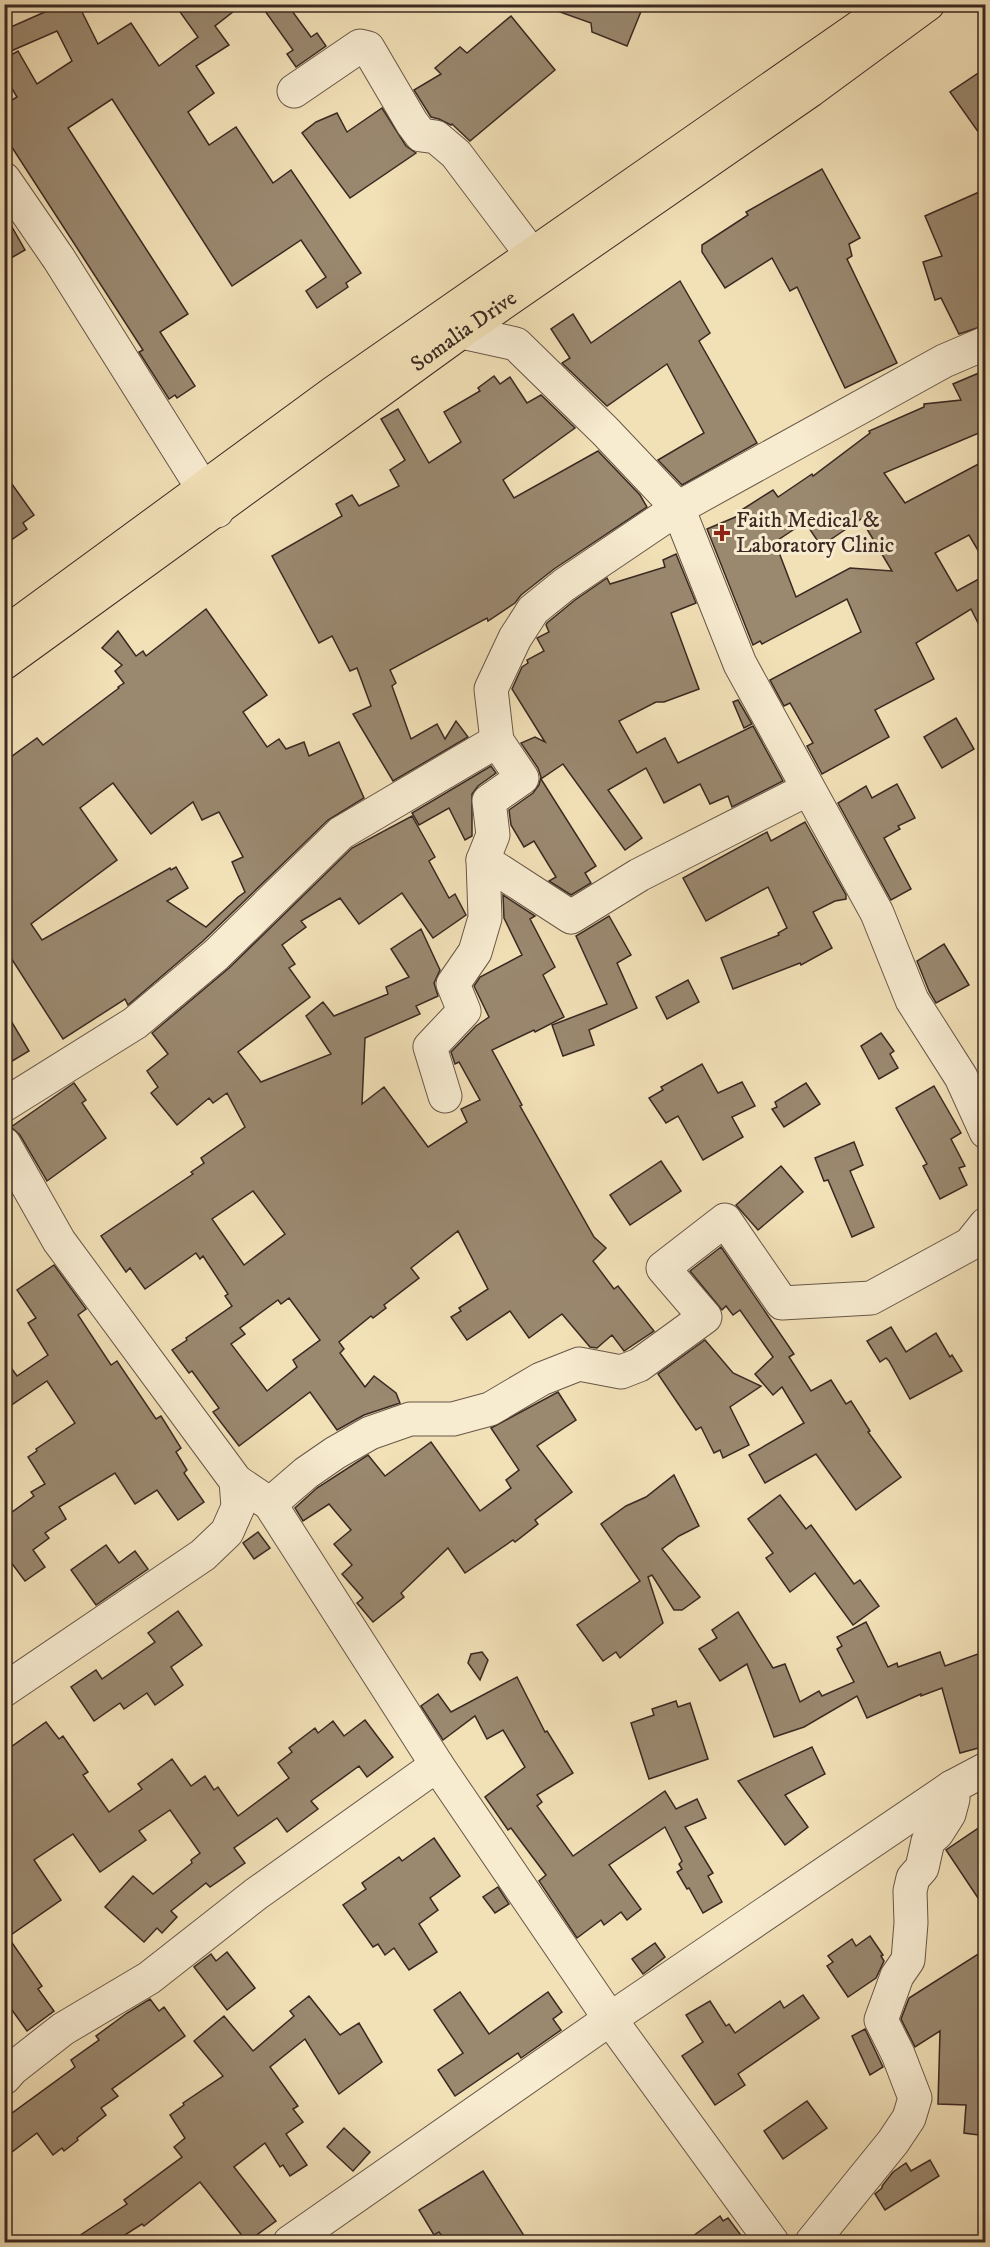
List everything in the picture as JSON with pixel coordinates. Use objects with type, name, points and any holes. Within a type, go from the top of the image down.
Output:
[{"type":"main road","name":"Somalia Drive","points":[[4,663],[210,500],[333,393],[892,4]]},
{"type":"main road","name":"Somalia Drive","points":[[4,634],[461,332],[811,90],[928,4]]},
{"type":"street","points":[[294,91],[360,46],[368,48],[421,135],[436,137],[456,154],[532,255]]},
{"type":"street","points":[[4,179],[58,259],[210,500]]},
{"type":"street","points":[[461,332],[516,344],[605,431],[678,508],[740,664],[877,913],[912,1000],[961,1077],[986,1132]]},
{"type":"street","points":[[445,1096],[430,1047],[464,1011],[453,984],[475,952],[485,918],[483,861],[493,835],[489,801],[522,778],[497,741],[491,689],[515,638],[533,610],[564,585],[678,508],[944,361],[986,343]]},
{"type":"street","points":[[4,1105],[135,1023],[216,955],[341,833],[497,741]]},
{"type":"street","points":[[483,861],[571,917],[639,875],[808,789]]},
{"type":"street","points":[[4,1144],[59,1240],[236,1481],[270,1504],[437,1765],[610,2019],[772,2242]]},
{"type":"street","points":[[270,1504],[306,1473],[370,1433],[410,1419],[453,1419],[490,1409],[541,1379],[579,1364],[621,1372],[639,1365],[705,1317],[663,1268],[725,1220],[782,1303],[872,1298],[970,1244],[986,1224]]},
{"type":"street","points":[[4,1690],[203,1555],[227,1532],[238,1507],[236,1481]]},
{"type":"street","points":[[4,2078],[12,2069],[63,2029],[149,1978],[256,1894],[437,1765]]},
{"type":"street","points":[[290,2242],[610,2019],[952,1787],[986,1769]]},
{"type":"street","points":[[812,2242],[893,2142],[909,2118],[915,2098],[898,2054],[881,2020],[897,1976],[908,1960],[911,1923],[910,1892],[914,1878],[922,1868],[928,1841],[937,1833],[949,1814],[953,1799],[952,1787]]},
{"type":"building","points":[[44,4],[78,4],[98,44],[131,23],[159,66],[198,37],[180,12],[190,4],[243,4],[215,26],[229,45],[196,66],[214,93],[188,112],[209,145],[236,127],[273,183],[291,170],[361,273],[346,283],[348,287],[317,308],[306,291],[326,277],[301,240],[232,286],[112,99],[68,128],[188,314],[160,332],[195,386],[177,398],[175,395],[169,399],[139,352],[143,350],[4,135],[4,105],[17,97],[4,75],[4,59],[18,51],[37,84],[72,61],[57,31],[4,54],[4,30],[47,11]]},
{"type":"building","points":[[260,4],[287,4],[311,37],[317,33],[326,46],[296,67],[287,54],[293,50]]},
{"type":"building","points":[[546,4],[644,4],[627,46],[592,32],[591,23],[546,7]]},
{"type":"building","points":[[511,16],[555,70],[470,141],[452,124],[431,117],[414,90],[441,74],[435,68],[460,47],[467,53]]},
{"type":"building","points":[[986,68],[986,143],[950,92]]},
{"type":"building","points":[[382,108],[406,146],[416,153],[350,198],[302,133],[316,122],[337,113],[347,132]]},
{"type":"building","points":[[822,169],[860,238],[849,244],[852,256],[847,259],[897,363],[845,388],[797,287],[790,291],[772,258],[725,288],[702,252],[702,245],[748,215],[746,212]]},
{"type":"building","points":[[986,189],[986,325],[959,334],[941,298],[935,300],[923,262],[942,256],[925,216]]},
{"type":"building","points":[[4,213],[25,250],[4,262]]},
{"type":"building","points":[[680,281],[710,333],[699,341],[757,443],[682,485],[658,460],[704,433],[667,364],[607,406],[562,363],[570,358],[551,329],[573,314],[591,343]]},
{"type":"building","points":[[986,370],[986,430],[884,473],[905,503],[986,460],[986,564],[969,535],[935,553],[957,591],[986,575],[986,639],[971,609],[916,643],[934,679],[875,710],[889,737],[822,774],[807,746],[813,743],[790,703],[784,706],[770,680],[861,632],[847,599],[762,644],[760,641],[753,645],[707,529],[745,513],[743,509],[773,490],[778,497],[812,474],[813,476],[870,433],[869,431],[924,407],[924,404],[961,400],[953,384]],"holes":[[[861,519],[892,571],[850,568],[796,597],[775,542],[805,522],[821,546]]]},
{"type":"building","points":[[494,376],[500,384],[510,377],[527,403],[541,395],[575,428],[503,480],[514,498],[598,451],[640,495],[647,507],[554,569],[521,595],[515,603],[488,621],[487,618],[390,670],[396,683],[392,686],[411,739],[437,724],[445,739],[456,721],[468,737],[393,781],[353,714],[371,706],[357,668],[350,671],[332,636],[319,643],[272,556],[342,516],[336,504],[352,495],[359,506],[399,486],[390,470],[405,460],[381,419],[398,409],[429,463],[461,442],[444,412],[480,391],[478,388]]},
{"type":"building","points":[[4,473],[34,515],[23,523],[27,529],[4,545]]},
{"type":"building","points":[[676,554],[696,603],[671,613],[699,689],[664,702],[656,702],[619,721],[637,753],[665,738],[678,763],[753,726],[783,781],[732,807],[728,796],[710,804],[700,784],[664,803],[646,768],[608,790],[642,838],[625,850],[563,764],[541,779],[596,866],[585,873],[591,883],[571,895],[549,881],[556,877],[534,841],[524,847],[511,825],[509,810],[533,793],[541,777],[538,768],[521,743],[535,737],[545,742],[512,689],[522,667],[528,663],[527,660],[544,651],[537,638],[549,632],[547,623],[607,578],[610,584],[665,567],[663,560]]},
{"type":"building","points":[[206,609],[267,695],[243,712],[267,747],[279,739],[286,749],[304,742],[309,756],[339,742],[364,798],[328,820],[203,941],[128,1005],[125,999],[63,1039],[4,947],[4,762],[37,738],[43,745],[124,683],[115,671],[122,665],[102,648],[118,631],[136,656],[143,651],[146,656]],"holes":[[[113,783],[151,834],[193,802],[202,820],[219,812],[243,857],[232,862],[245,892],[206,927],[167,901],[188,888],[176,867],[171,870],[170,868],[42,940],[31,924],[117,860],[80,808]]]},
{"type":"building","points":[[738,700],[752,724],[744,728],[733,702]]},
{"type":"building","points":[[956,718],[974,749],[942,768],[924,737]]},
{"type":"building","points":[[491,766],[496,773],[478,786],[472,794],[472,836],[465,840],[449,808],[419,825],[412,813]]},
{"type":"building","points":[[897,784],[915,818],[898,826],[900,829],[884,838],[911,889],[891,900],[838,803],[866,786],[872,798]]},
{"type":"building","points":[[412,816],[435,857],[429,861],[449,898],[455,894],[466,915],[433,938],[402,893],[359,924],[340,898],[301,921],[306,927],[282,945],[295,964],[289,968],[310,997],[238,1052],[261,1082],[331,1054],[306,1016],[323,1002],[334,1016],[388,994],[386,987],[409,977],[391,949],[421,929],[440,970],[434,983],[438,996],[416,1006],[420,1014],[365,1038],[362,1104],[384,1087],[428,1147],[467,1122],[461,1109],[480,1100],[459,1062],[455,1064],[451,1052],[476,1026],[489,1017],[474,986],[480,977],[522,955],[504,918],[503,895],[535,916],[530,919],[555,967],[543,975],[564,1017],[492,1050],[522,1105],[520,1106],[594,1237],[606,1248],[593,1261],[614,1289],[618,1286],[654,1331],[624,1351],[612,1335],[597,1348],[590,1347],[562,1314],[529,1338],[510,1311],[467,1340],[451,1317],[461,1311],[459,1308],[488,1289],[458,1231],[411,1268],[419,1278],[384,1305],[386,1308],[373,1318],[371,1316],[339,1342],[344,1349],[340,1353],[365,1387],[374,1376],[396,1393],[400,1403],[364,1415],[337,1430],[310,1392],[239,1446],[213,1412],[219,1408],[192,1371],[189,1373],[172,1350],[232,1306],[225,1296],[228,1294],[203,1256],[200,1259],[196,1253],[145,1289],[130,1268],[126,1272],[101,1236],[193,1174],[191,1172],[204,1163],[201,1158],[245,1127],[227,1093],[213,1103],[209,1098],[177,1125],[151,1093],[158,1087],[147,1071],[168,1054],[152,1033],[229,968],[352,848]],"holes":[[[253,1191],[285,1234],[244,1265],[212,1219]],[[289,1298],[320,1340],[293,1360],[297,1367],[267,1391],[231,1344],[245,1334],[240,1328],[278,1300],[281,1304]]]},
{"type":"building","points":[[805,822],[846,895],[846,899],[835,901],[813,912],[832,948],[801,965],[800,963],[733,989],[721,958],[779,935],[778,933],[787,928],[768,887],[706,921],[683,878],[767,832],[771,841]]},
{"type":"building","points":[[609,916],[631,955],[617,963],[637,1008],[589,1030],[594,1045],[563,1056],[552,1025],[607,1004],[576,936]]},
{"type":"building","points":[[944,944],[969,985],[936,1003],[917,961]]},
{"type":"building","points":[[688,980],[699,1002],[667,1019],[656,997]]},
{"type":"building","points":[[4,1009],[29,1051],[4,1066]]},
{"type":"building","points":[[881,1033],[894,1051],[890,1054],[898,1068],[879,1079],[861,1046]]},
{"type":"building","points":[[702,1064],[718,1093],[742,1082],[755,1106],[732,1117],[743,1137],[703,1160],[678,1116],[666,1123],[649,1098],[663,1090],[661,1087]]},
{"type":"building","points":[[74,1083],[86,1100],[82,1103],[106,1138],[47,1181],[20,1135],[11,1127]]},
{"type":"building","points":[[806,1083],[820,1104],[784,1127],[772,1109],[777,1107],[775,1102]]},
{"type":"building","points":[[934,1086],[961,1133],[951,1139],[965,1166],[959,1168],[967,1185],[940,1199],[923,1166],[927,1164],[896,1108]]},
{"type":"building","points":[[854,1142],[863,1165],[850,1171],[874,1227],[852,1237],[828,1180],[824,1181],[815,1158]]},
{"type":"building","points":[[661,1161],[681,1191],[630,1225],[610,1195]]},
{"type":"building","points":[[781,1166],[803,1192],[758,1230],[736,1205]]},
{"type":"building","points":[[721,1247],[794,1354],[789,1357],[811,1391],[831,1380],[846,1404],[851,1401],[870,1431],[868,1432],[901,1477],[856,1510],[816,1454],[765,1483],[749,1455],[804,1423],[782,1387],[773,1395],[755,1374],[773,1357],[740,1310],[733,1315],[726,1306],[722,1310],[690,1271]]},
{"type":"building","points":[[54,1265],[86,1309],[78,1315],[111,1365],[117,1361],[156,1419],[161,1416],[181,1448],[176,1452],[187,1470],[184,1473],[204,1502],[178,1520],[157,1490],[135,1504],[115,1473],[59,1507],[66,1519],[45,1533],[49,1538],[33,1550],[45,1567],[25,1581],[4,1553],[4,1518],[34,1496],[31,1492],[45,1484],[28,1457],[75,1423],[47,1381],[4,1410],[4,1358],[17,1376],[48,1355],[28,1323],[36,1318],[17,1290]]},
{"type":"building","points":[[891,1327],[906,1352],[936,1333],[950,1357],[952,1355],[962,1371],[910,1399],[889,1361],[886,1358],[880,1362],[867,1341]]},
{"type":"building","points":[[705,1340],[733,1373],[761,1386],[730,1407],[749,1445],[723,1458],[720,1450],[714,1453],[701,1427],[696,1430],[658,1374]]},
{"type":"building","points":[[558,1392],[576,1420],[537,1446],[572,1492],[535,1520],[538,1524],[515,1542],[513,1540],[465,1573],[448,1548],[401,1593],[404,1597],[373,1622],[357,1603],[363,1598],[342,1574],[352,1565],[334,1544],[351,1530],[329,1504],[303,1521],[295,1508],[317,1488],[368,1455],[385,1476],[431,1442],[480,1511],[511,1488],[506,1480],[519,1470],[491,1428]]},
{"type":"building","points":[[674,1475],[699,1526],[679,1536],[662,1549],[700,1597],[682,1610],[674,1610],[652,1575],[648,1577],[663,1623],[620,1658],[616,1652],[603,1661],[577,1625],[640,1581],[601,1524],[626,1506],[646,1497]]},
{"type":"building","points":[[780,1495],[806,1529],[811,1525],[854,1584],[860,1580],[879,1606],[853,1625],[815,1573],[790,1592],[766,1558],[773,1553],[748,1519]]},
{"type":"building","points":[[258,1532],[270,1548],[254,1559],[243,1543]]},
{"type":"building","points":[[106,1545],[119,1563],[135,1551],[148,1569],[96,1605],[71,1570]]},
{"type":"building","points":[[178,1611],[202,1645],[171,1667],[183,1685],[155,1705],[147,1693],[124,1709],[120,1703],[94,1721],[71,1687],[96,1670],[102,1679],[155,1642],[148,1633]]},
{"type":"building","points":[[738,1612],[773,1668],[785,1664],[800,1702],[819,1691],[822,1696],[854,1682],[837,1649],[842,1646],[837,1637],[866,1622],[888,1667],[897,1663],[898,1667],[940,1652],[945,1666],[986,1651],[986,1690],[981,1691],[986,1708],[986,1746],[960,1753],[942,1688],[921,1696],[921,1694],[867,1718],[857,1696],[804,1727],[774,1737],[747,1664],[720,1681],[699,1649],[717,1638],[712,1630]]},
{"type":"building","points":[[482,1652],[488,1660],[480,1680],[468,1663],[471,1654]]},
{"type":"building","points":[[517,1677],[545,1732],[547,1731],[573,1773],[537,1795],[542,1802],[537,1806],[573,1856],[665,1791],[676,1809],[697,1799],[706,1818],[685,1827],[713,1873],[708,1876],[722,1902],[703,1913],[677,1872],[682,1869],[679,1864],[682,1861],[665,1827],[609,1865],[641,1909],[627,1920],[621,1912],[604,1925],[601,1920],[577,1938],[539,1881],[546,1875],[511,1828],[508,1830],[485,1797],[525,1767],[503,1730],[487,1739],[475,1716],[443,1740],[421,1706],[438,1694],[451,1712]]},
{"type":"building","points":[[676,1701],[678,1707],[690,1703],[708,1759],[649,1779],[631,1723],[654,1715],[652,1709]]},
{"type":"building","points":[[365,1720],[393,1757],[367,1777],[359,1766],[311,1801],[318,1809],[287,1832],[277,1818],[234,1848],[245,1863],[210,1887],[206,1883],[171,1911],[177,1917],[162,1933],[157,1928],[144,1942],[105,1907],[133,1876],[153,1894],[192,1863],[191,1860],[200,1853],[170,1810],[139,1831],[146,1840],[100,1872],[73,1834],[34,1860],[61,1900],[8,1937],[42,1986],[38,1989],[54,2011],[27,2031],[4,1999],[4,1752],[46,1722],[59,1739],[63,1736],[88,1772],[83,1775],[109,1812],[142,1789],[138,1784],[172,1759],[191,1786],[205,1776],[214,1790],[218,1787],[238,1816],[289,1778],[278,1763],[292,1752],[289,1748],[315,1728],[318,1733],[333,1721],[344,1736]]},
{"type":"building","points":[[812,1747],[825,1774],[785,1795],[808,1827],[785,1845],[738,1781]]},
{"type":"building","points":[[986,1823],[986,1910],[946,1850]]},
{"type":"building","points":[[434,1838],[460,1876],[430,1898],[438,1910],[419,1924],[437,1952],[409,1970],[394,1948],[385,1955],[378,1944],[373,1947],[343,1905],[366,1889],[362,1883],[399,1857],[402,1861]]},
{"type":"building","points":[[498,1887],[509,1904],[495,1913],[483,1897]]},
{"type":"building","points":[[870,1936],[883,1955],[881,1956],[884,1961],[876,1978],[848,1997],[827,1966],[833,1962],[828,1956],[852,1939],[856,1946]]},
{"type":"building","points":[[655,1943],[665,1957],[643,1974],[632,1959]]},
{"type":"building","points":[[986,1949],[986,2136],[964,2133],[966,2105],[938,2104],[940,2031],[915,2047],[901,2019],[909,1998]]},
{"type":"building","points":[[227,1952],[255,1988],[227,2010],[194,1967],[211,1954],[216,1961]]},
{"type":"building","points":[[460,1992],[489,2034],[548,1992],[562,2012],[553,2019],[561,2030],[521,2058],[518,2053],[455,2096],[438,2070],[463,2053],[434,2010]]},
{"type":"building","points":[[803,1995],[819,2018],[738,2074],[745,2085],[715,2105],[682,2056],[703,2042],[686,2015],[710,2001],[726,2026],[729,2024],[735,2033],[780,2001],[784,2008]]},
{"type":"building","points":[[309,1996],[340,2035],[359,2023],[382,2062],[339,2094],[305,2039],[270,2067],[298,2106],[293,2109],[303,2122],[286,2134],[307,2165],[290,2176],[283,2165],[280,2167],[265,2143],[234,2167],[276,2221],[247,2242],[200,2182],[144,2226],[142,2224],[114,2242],[70,2242],[127,2204],[124,2200],[182,2157],[174,2147],[185,2138],[170,2115],[184,2105],[183,2103],[223,2076],[194,2041],[224,2016],[253,2051],[294,2016],[290,2011]]},
{"type":"building","points":[[150,1999],[159,2011],[164,2007],[185,2036],[112,2089],[118,2096],[101,2108],[106,2115],[64,2151],[62,2148],[53,2155],[37,2133],[4,2158],[4,2119],[75,2067],[71,2060],[99,2040],[96,2036]]},
{"type":"building","points":[[865,2029],[883,2067],[870,2075],[852,2036]]},
{"type":"building","points":[[807,2101],[827,2128],[783,2159],[764,2131]]},
{"type":"building","points":[[344,2128],[370,2152],[353,2171],[327,2147]]},
{"type":"building","points":[[930,2160],[939,2176],[885,2210],[875,2194],[893,2172],[906,2163],[911,2171]]},
{"type":"building","points":[[483,2171],[528,2242],[446,2242],[439,2232],[434,2235],[419,2210]]},
{"type":"building","points":[[720,2216],[723,2221],[728,2218],[746,2242],[685,2242]]},
{"type":"place","name":"Faith Medical & Laboratory Clinic","points":[[722,533]]}]
